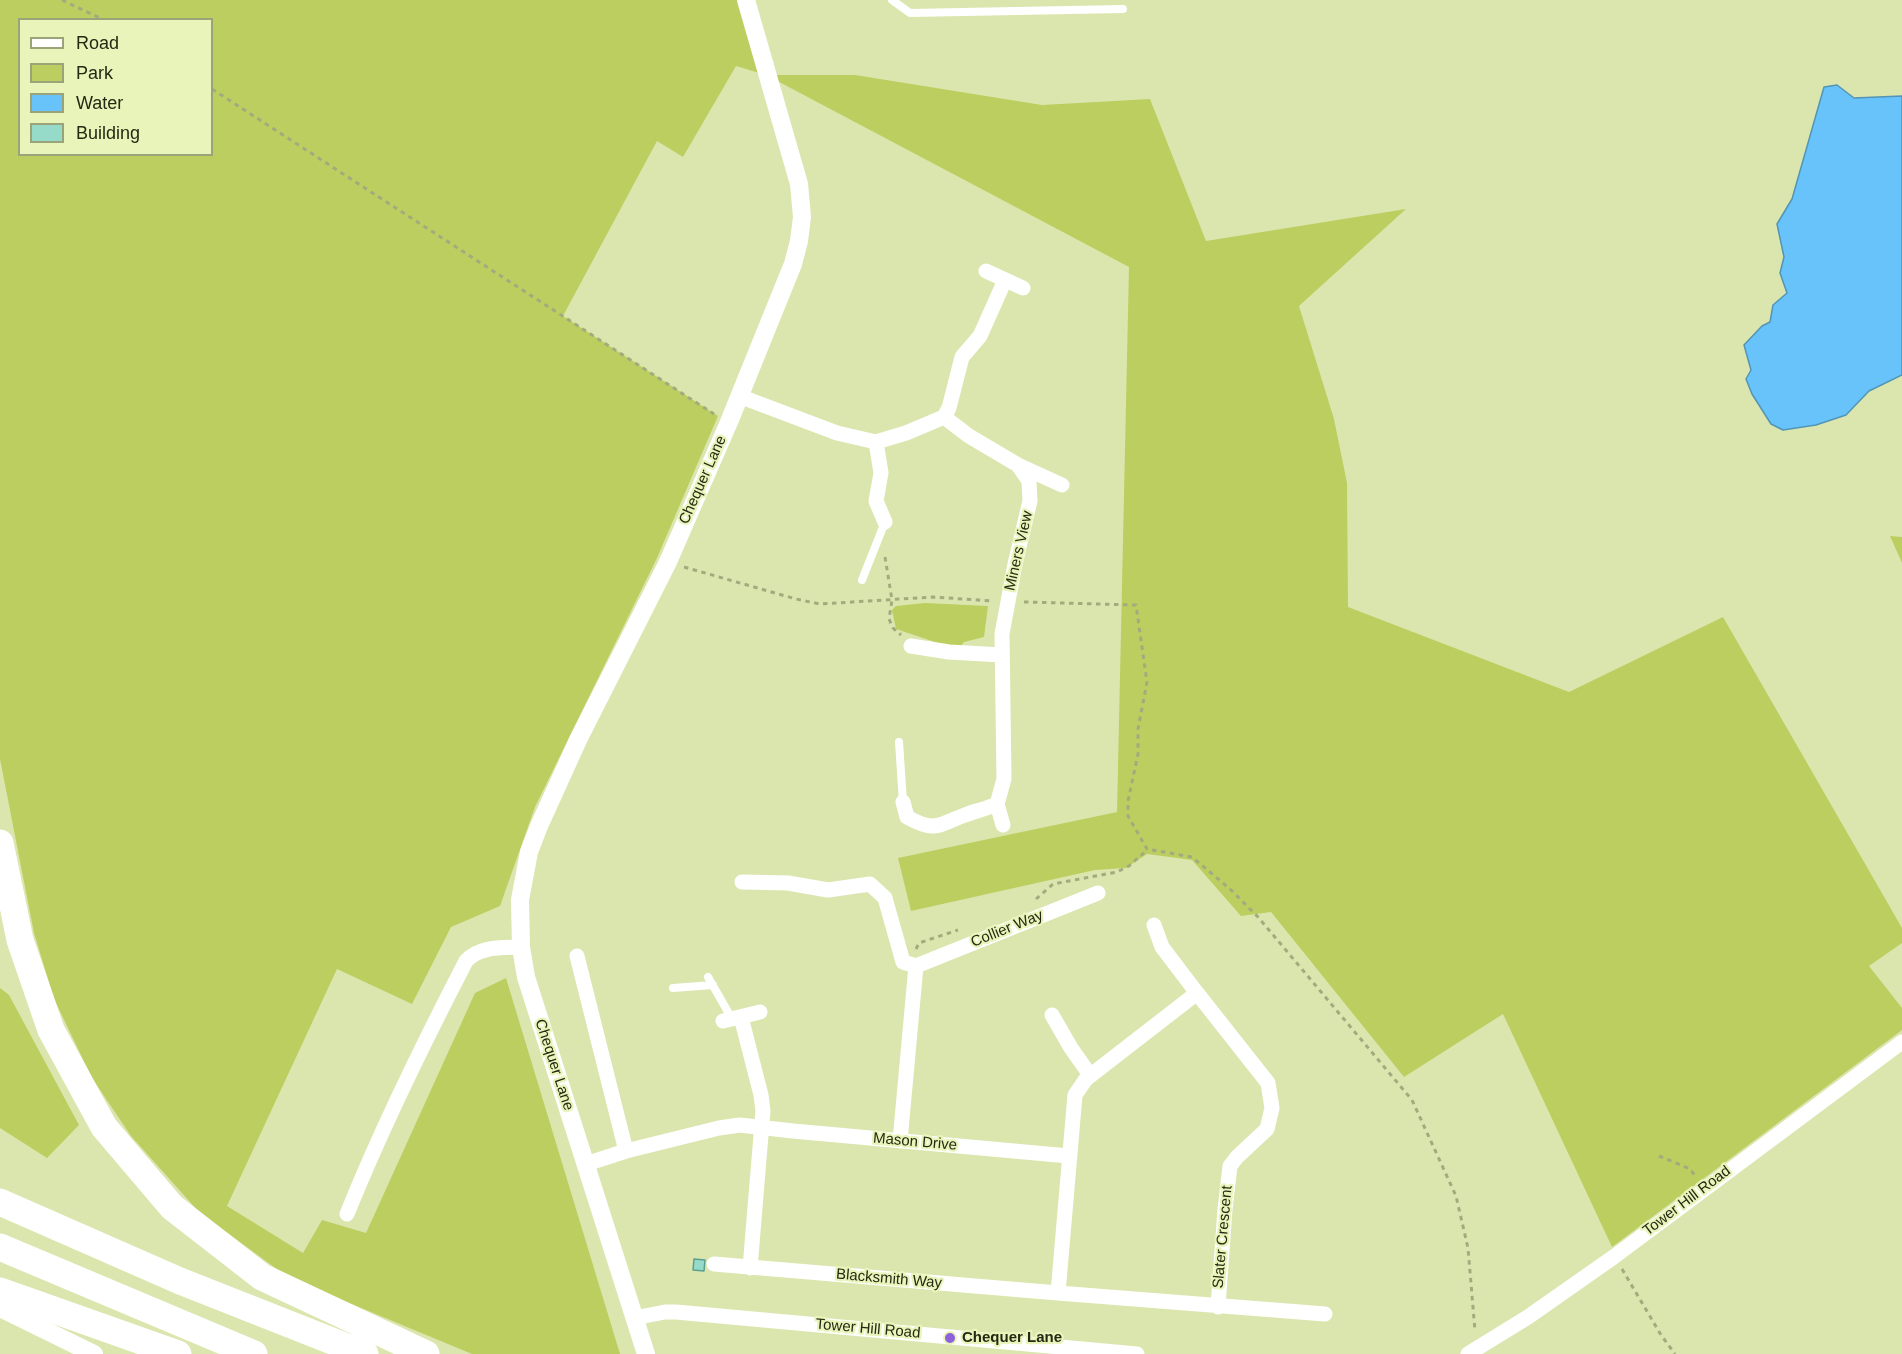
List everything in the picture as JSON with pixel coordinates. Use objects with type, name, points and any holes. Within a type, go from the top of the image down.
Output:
[{"type":"highway","points":[[0,843],[20,940],[51,1030],[104,1127],[172,1207],[262,1277],[426,1354]]},
{"type":"highway","points":[[0,1194],[53,1225]]},
{"type":"highway","points":[[0,1203],[180,1281],[365,1354]]},
{"type":"highway","points":[[0,1247],[254,1354]]},
{"type":"highway","points":[[0,1292],[178,1354]]},
{"type":"street","name":"Chequer Lane","points":[[646,1354],[529,988],[521,947],[520,900],[529,852],[539,826],[568,760],[668,562],[740,396],[794,264],[800,241],[802,217],[799,184],[746,0]]},
{"type":"street","points":[[986,271],[1023,288]]},
{"type":"street","points":[[740,396],[837,433],[876,442],[906,433],[944,417],[949,408],[962,357],[980,336],[1005,280]]},
{"type":"street","points":[[944,417],[969,436],[1018,465],[1062,485]]},
{"type":"street","points":[[876,442],[881,473],[876,501],[883,525]]},
{"type":"street","name":"Miners View","points":[[997,804],[1004,779],[1002,634],[1030,501],[1029,481],[1018,465]]},
{"type":"street","points":[[911,646],[949,652],[1002,655]]},
{"type":"street","points":[[903,802],[907,817],[926,826],[938,827],[997,804],[1003,825]]},
{"type":"street","points":[[742,882],[788,883],[828,890],[870,884],[885,898],[903,962],[916,966],[900,1141]]},
{"type":"street","name":"Collier Way","points":[[916,966],[1098,893]]},
{"type":"street","name":"Slater Crescent","points":[[1154,925],[1162,947],[1268,1083],[1271,1097],[1271,1119],[1267,1129],[1230,1166],[1218,1306]]},
{"type":"street","points":[[347,1214],[370,1155],[398,1095],[466,962],[477,952],[492,948],[521,947]]},
{"type":"street","points":[[577,956],[626,1151]]},
{"type":"street","points":[[1197,993],[1090,1075],[1075,1095],[1058,1293],[1325,1314]]},
{"type":"street","points":[[750,1268],[763,1111],[761,1095],[732,1019],[760,1012]]},
{"type":"street","points":[[1052,1015],[1090,1075]]},
{"type":"street","name":"Tower Hill Road","points":[[1472,1352],[1615,1256],[1902,1042]]},
{"type":"street","name":"Mason Drive","points":[[586,1164],[626,1151],[740,1125],[1069,1156]]},
{"type":"street","name":"Blacksmith Way","points":[[714,1264],[1058,1293]]},
{"type":"street","points":[[0,1308],[94,1354]]},
{"type":"street","name":"Tower Hill Road","points":[[634,1318],[676,1312],[1137,1354]]},
{"type":"lane","points":[[892,0],[910,13],[1124,9]]},
{"type":"lane","points":[[862,580],[883,525]]},
{"type":"lane","points":[[899,742],[903,802]]},
{"type":"lane","points":[[708,976],[732,1019]]},
{"type":"lane","points":[[673,988],[712,985]]},
{"type":"path","points":[[63,0],[100,18]]},
{"type":"path","points":[[213,90],[729,422]]},
{"type":"path","points":[[883,525],[892,600],[889,619],[893,628],[911,646]]},
{"type":"path","points":[[668,562],[820,604],[933,597],[1136,605],[1147,682],[1138,729],[1138,754],[1128,801],[1128,816],[1147,849],[1192,857],[1258,916],[1412,1100],[1456,1196],[1468,1248],[1472,1352]]},
{"type":"path","points":[[1659,1156],[1690,1169],[1704,1189]]},
{"type":"path","points":[[1615,1256],[1661,1335],[1675,1354]]},
{"type":"green space","points":[[0,0],[746,0],[767,75],[855,75],[1042,105],[1150,99],[1206,241],[1406,209],[1299,306],[1334,419],[1347,483],[1348,607],[1569,692],[1723,617],[1902,928],[1902,943],[1869,966],[1902,1008],[1902,1030],[1612,1247],[1503,1014],[1404,1077],[1271,912],[1241,916],[1192,860],[1147,854],[1126,868],[1095,870],[911,911],[898,858],[1117,812],[1129,267],[766,75],[736,66],[683,157],[657,141],[563,316],[718,416],[657,558],[535,807],[500,906],[451,927],[412,1004],[337,969],[227,1206],[303,1253],[322,1220],[366,1233],[475,993],[506,978],[620,1354],[472,1354],[289,1278],[199,1212],[131,1136],[92,1078],[54,999],[34,933],[0,759]]},
{"type":"green space","points":[[1890,536],[1902,537],[1902,563]]},
{"type":"green space","points":[[925,603],[988,606],[984,637],[964,642],[961,646],[941,644],[896,629],[892,610],[896,606]]},
{"type":"green space","points":[[0,988],[9,995],[79,1125],[47,1158],[0,1128]]},
{"type":"water","points":[[1837,85],[1854,98],[1902,96],[1902,375],[1869,391],[1846,415],[1816,425],[1783,430],[1771,424],[1752,394],[1746,379],[1751,370],[1744,345],[1762,326],[1770,322],[1773,305],[1787,293],[1780,273],[1784,257],[1777,224],[1792,199],[1824,87]]},
{"type":"building","points":[[694,1259],[705,1260],[704,1271],[693,1270]]},
{"type":"place","name":"Chequer Lane","points":[[950,1338]]}]
